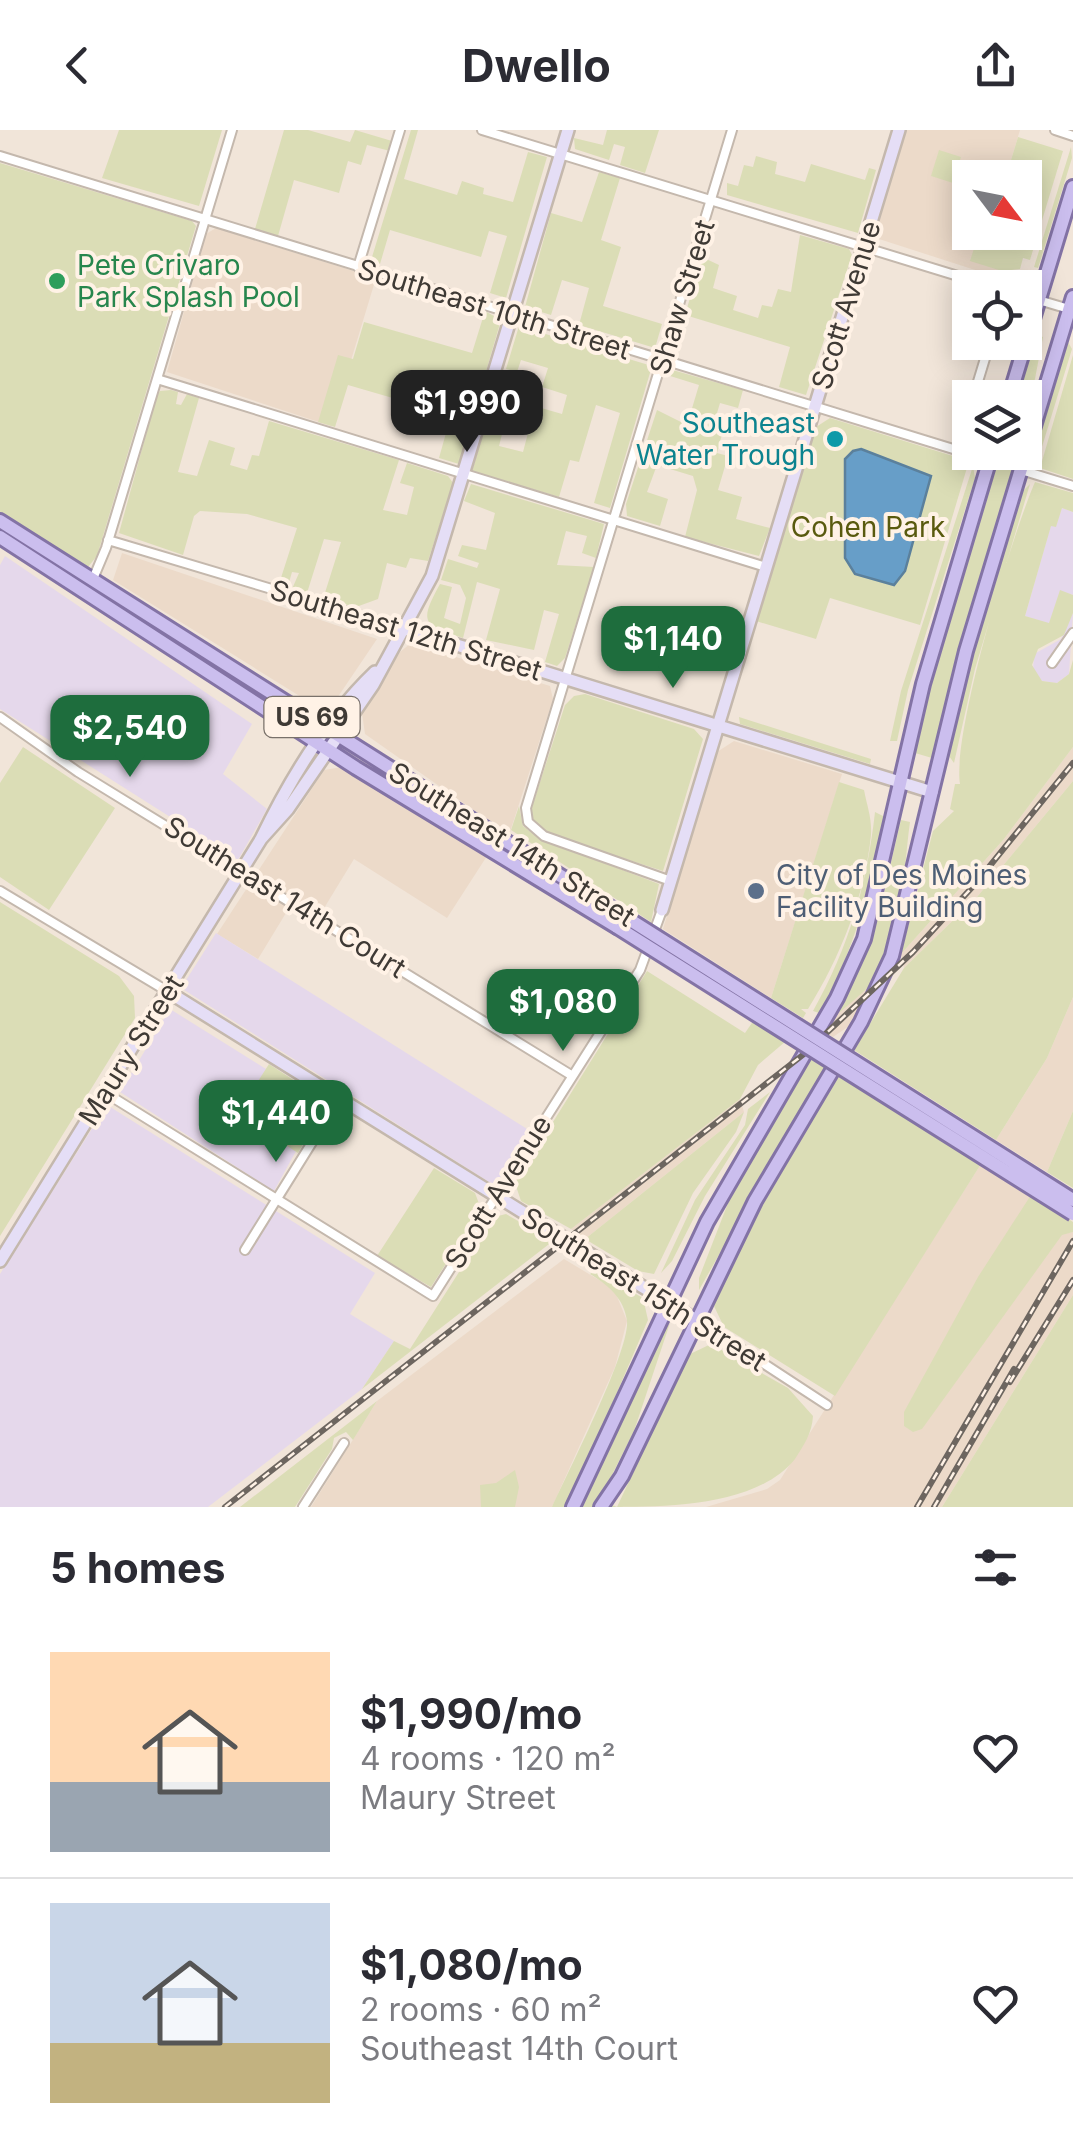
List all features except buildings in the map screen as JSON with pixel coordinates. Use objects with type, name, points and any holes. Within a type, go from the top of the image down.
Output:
[{"type":"main road","points":[[1042,293],[1073,187]]},
{"type":"main road","points":[[1042,401],[1072,306]]},
{"type":"main road","points":[[573,1507],[667,1302],[728,1182],[854,962],[873,911],[938,628],[986,470]]},
{"type":"main road","points":[[601,1507],[622,1476],[755,1201],[882,982],[908,906],[966,652],[1020,470]]},
{"type":"main road","name":"Southeast 14th Street","points":[[0,521],[5,539],[334,731],[1073,1214]]},
{"type":"main road","name":"Southeast 14th Street","points":[[89,585],[323,747],[620,921],[1073,1200]]},
{"type":"street","points":[[89,585],[108,540],[232,130]]},
{"type":"street","points":[[358,267],[400,130]]},
{"type":"street","points":[[482,130],[952,274]]},
{"type":"street","name":"Maury Street","points":[[0,1261],[261,839],[280,801],[372,685],[432,576],[568,130]]},
{"type":"street","name":"Shaw Street","points":[[671,881],[544,836],[528,822],[526,808],[732,130]]},
{"type":"street","name":"Scott Avenue","points":[[275,1202],[433,1296],[640,970],[671,881],[900,130]]},
{"type":"street","points":[[1055,130],[1073,136]]},
{"type":"street","name":"Southeast 10th Street","points":[[0,156],[952,448]]},
{"type":"street","points":[[1042,300],[1072,306]]},
{"type":"street","points":[[157,379],[766,567]]},
{"type":"street","points":[[1020,470],[1073,486]]},
{"type":"street","name":"Southeast 12th Street","points":[[108,540],[932,792]]},
{"type":"street","points":[[1052,663],[1073,633]]},
{"type":"street","name":"Southeast 14th Court","points":[[0,717],[78,772],[572,1075]]},
{"type":"street","name":"Southeast 15th Street","points":[[0,892],[339,1098],[828,1404]]},
{"type":"street","points":[[104,1092],[275,1202]]},
{"type":"street","points":[[245,1250],[339,1098]]},
{"type":"street","points":[[303,1507],[344,1443]]},
{"type":"shaded area","points":[[906,130],[1020,130],[1011,160],[952,160],[952,250],[1009,250],[1002,270],[975,270],[879,239],[876,227]]},
{"type":"shaded area","points":[[216,228],[376,278],[331,426],[167,372],[206,234]]},
{"type":"shaded area","points":[[1062,508],[1073,512],[1073,595],[1060,591],[1049,624],[1025,616],[1051,525],[1056,526]]},
{"type":"shaded area","points":[[122,553],[377,639],[327,713],[113,580]]},
{"type":"shaded area","points":[[5,556],[252,724],[223,774],[267,809],[238,860],[0,709],[0,565]]},
{"type":"shaded area","points":[[1073,613],[1069,674],[1057,683],[1042,681],[1033,671],[1034,654],[1061,639]]},
{"type":"shaded area","points":[[411,643],[550,686],[553,699],[509,835],[365,734],[362,713],[400,652]]},
{"type":"shaded area","points":[[734,741],[842,774],[771,998],[663,929],[717,752]]},
{"type":"shaded area","points":[[1073,747],[1073,781],[977,897],[904,968],[901,954],[1004,839]]},
{"type":"shaded area","points":[[342,767],[487,856],[447,918],[354,859],[315,923],[289,908],[258,959],[217,934],[324,770]]},
{"type":"shaded area","points":[[216,933],[532,1132],[497,1187],[181,988]]},
{"type":"shaded area","points":[[874,980],[852,1024],[833,1037],[825,1032],[837,1012]]},
{"type":"shaded area","points":[[1073,997],[1073,1111],[1047,1172],[996,1140],[1047,1058]]},
{"type":"shaded area","points":[[170,1009],[322,1104],[274,1191],[120,1092]]},
{"type":"shaded area","points":[[740,1099],[744,1112],[585,1239],[571,1229]]},
{"type":"shaded area","points":[[107,1105],[375,1273],[350,1314],[394,1341],[362,1389],[208,1507],[0,1507],[0,1274]]},
{"type":"shaded area","points":[[981,1164],[1031,1195],[922,1428],[1062,1234],[1073,1232],[1073,1295],[942,1507],[706,1507],[767,1489],[780,1480]]},
{"type":"shaded area","points":[[564,1259],[614,1289],[627,1321],[615,1367],[552,1507],[311,1507],[377,1401]]},
{"type":"green space","points":[[119,130],[222,130],[199,206],[102,178]]},
{"type":"green space","points":[[284,130],[308,130],[350,142],[355,130],[392,141],[390,151],[367,145],[361,165],[348,161],[339,193],[294,180],[278,236],[255,229]]},
{"type":"green space","points":[[411,130],[418,130],[404,179],[457,195],[462,181],[484,188],[483,194],[513,202],[528,152],[547,157],[506,298],[490,293],[507,236],[489,231],[481,257],[390,230],[380,264],[372,257]]},
{"type":"green space","points":[[607,130],[659,130],[645,173],[620,165],[625,147],[614,144],[609,160],[575,149],[574,138],[603,145]]},
{"type":"green space","points":[[1018,137],[1063,151],[1042,220],[1042,160],[1011,160]]},
{"type":"green space","points":[[1071,147],[1072,158],[1038,268],[1034,267]]},
{"type":"green space","points":[[939,150],[961,157],[952,160],[952,183],[931,176]]},
{"type":"green space","points":[[756,156],[777,162],[775,174],[805,182],[811,164],[865,180],[869,168],[876,170],[858,233],[727,195],[727,183],[738,186],[744,165],[753,167]]},
{"type":"green space","points":[[0,163],[192,221],[196,226],[97,556],[88,567],[0,515]]},
{"type":"green space","points":[[599,172],[620,178],[601,240],[621,247],[603,306],[662,324],[655,348],[579,325],[589,288],[562,280],[551,315],[525,307],[551,213],[582,222]]},
{"type":"green space","points":[[800,235],[849,249],[852,255],[806,395],[779,387],[790,347],[685,315],[702,257],[719,265],[713,288],[737,296],[733,310],[758,318],[762,305],[772,307],[778,289],[791,292]]},
{"type":"green space","points":[[974,250],[1033,250],[1030,260],[1023,258],[1020,269],[999,270],[970,261]]},
{"type":"green space","points":[[485,311],[501,320],[459,464],[439,458],[451,415],[348,385],[335,427],[318,422],[338,355],[353,359],[364,322],[472,353]]},
{"type":"green space","points":[[519,326],[652,366],[610,508],[594,503],[620,413],[596,405],[579,462],[570,460],[559,497],[472,471],[487,421],[504,426],[499,446],[523,452],[528,433],[491,417],[495,404],[528,414],[531,405],[562,414],[567,395],[542,387],[548,368],[521,360],[517,372],[506,369]]},
{"type":"green space","points":[[1068,342],[1072,349],[1042,447],[1042,426]]},
{"type":"green space","points":[[1073,355],[1073,479],[1042,469]]},
{"type":"green space","points":[[1027,360],[1039,360],[1035,380],[1021,380]]},
{"type":"green space","points":[[669,369],[743,390],[738,408],[720,403],[714,423],[724,427],[717,453],[728,456],[718,490],[742,497],[736,519],[770,528],[759,556],[685,537],[697,490],[693,476],[657,465],[647,492],[668,499],[660,526],[627,516],[626,504],[657,410],[687,425],[699,385],[667,375]]},
{"type":"green space","points":[[160,391],[178,392],[176,404],[181,405],[187,394],[199,398],[178,472],[197,476],[209,440],[235,448],[230,465],[247,470],[252,455],[259,456],[269,421],[399,460],[383,510],[407,515],[414,487],[400,483],[407,463],[448,476],[453,483],[428,561],[410,558],[406,568],[387,563],[378,599],[356,607],[323,599],[341,542],[324,539],[307,593],[292,589],[299,573],[292,572],[288,586],[279,584],[297,528],[247,514],[200,511],[194,516],[183,555],[119,533],[156,398]]},
{"type":"green space","name":"Cohen Park","points":[[830,418],[952,456],[952,470],[966,470],[920,625],[830,598],[816,639],[756,621],[816,427]]},
{"type":"green space","points":[[974,470],[975,478],[908,690],[897,741],[890,741],[901,691]]},
{"type":"green space","points":[[994,470],[1014,470],[952,674],[932,758],[915,753],[935,666]]},
{"type":"green space","points":[[1035,482],[1073,493],[1073,512],[1062,508],[1056,527],[1051,526],[1025,616],[1049,623],[1060,590],[1073,595],[1073,613],[1064,635],[1038,649],[1032,665],[1042,681],[1057,683],[1069,674],[1073,660],[1073,747],[1004,839],[901,954],[933,831],[954,811],[950,809],[955,784],[960,784],[960,759],[974,680],[1012,544]]},
{"type":"green space","points":[[471,484],[604,524],[596,558],[582,553],[587,536],[566,531],[557,565],[594,567],[565,658],[557,666],[545,662],[559,614],[544,610],[534,650],[486,640],[500,589],[477,582],[463,638],[439,630],[428,621],[429,607],[440,584],[452,587],[444,618],[460,624],[466,598],[460,585],[441,580],[448,559],[477,568],[479,563],[458,556],[462,545],[486,550],[495,513],[464,501]]},
{"type":"green space","points":[[1030,484],[975,669],[954,763],[949,756],[973,653],[1022,492]]},
{"type":"green space","points":[[585,694],[694,729],[703,739],[663,871],[542,832],[533,823],[531,810],[565,705],[574,696]]},
{"type":"green space","points":[[739,717],[871,759],[870,764],[740,724]]},
{"type":"green space","points":[[23,747],[115,808],[49,910],[0,877],[0,783]]},
{"type":"green space","points":[[1073,781],[1073,997],[1047,1058],[996,1140],[854,1050],[904,968],[977,897]]},
{"type":"green space","points":[[839,782],[864,790],[871,829],[868,858],[857,903],[840,947],[808,1009],[801,1009],[806,1013],[803,1018],[771,998]]},
{"type":"green space","points":[[519,806],[523,826],[537,837],[659,884],[651,922],[511,830]]},
{"type":"green space","points":[[875,812],[885,817],[867,893],[852,942],[819,1013],[813,1011],[837,963],[854,915]]},
{"type":"green space","points":[[901,820],[910,822],[891,946],[873,981],[839,1013],[879,914]]},
{"type":"green space","points":[[0,902],[119,976],[134,996],[135,1018],[0,1236]]},
{"type":"green space","points":[[647,971],[745,1033],[754,1020],[786,1041],[758,1065],[740,1099],[571,1229],[521,1201],[515,1183]]},
{"type":"green space","points":[[810,1056],[826,1066],[699,1290],[699,1278],[737,1180]]},
{"type":"green space","points":[[269,1064],[327,1102],[298,1153],[237,1114]]},
{"type":"green space","points":[[839,1074],[981,1164],[835,1396],[724,1327],[713,1304],[758,1212]]},
{"type":"green space","points":[[770,1092],[705,1196],[672,1261],[661,1273],[695,1200],[745,1125],[748,1109]]},
{"type":"green space","points":[[1073,1111],[1073,1188],[1047,1172]]},
{"type":"green space","points":[[744,1112],[736,1132],[693,1193],[654,1274],[638,1271],[585,1239]]},
{"type":"green space","points":[[434,1168],[475,1193],[481,1209],[431,1287],[377,1256]]},
{"type":"green space","points":[[1031,1195],[1073,1222],[1073,1232],[1062,1235],[922,1429],[913,1432],[904,1426],[904,1412],[978,1277]]},
{"type":"green space","points":[[506,1214],[553,1241],[362,1389],[394,1341],[410,1349],[494,1217]]},
{"type":"green space","points":[[595,1271],[643,1298],[648,1320],[568,1507],[552,1507],[609,1384],[625,1336],[627,1321],[622,1305],[609,1288],[590,1274]]},
{"type":"green space","points":[[1073,1295],[1073,1507],[942,1507]]},
{"type":"green space","points":[[670,1323],[634,1431],[596,1507],[580,1507],[656,1342]]},
{"type":"green space","points":[[711,1344],[788,1388],[813,1416],[795,1459],[758,1487],[709,1501],[617,1507],[688,1355]]},
{"type":"green space","points":[[377,1401],[353,1440],[346,1432],[334,1438],[332,1449],[295,1507],[240,1507]]},
{"type":"green space","points":[[515,1470],[519,1487],[515,1507],[481,1507],[480,1485],[496,1483]]},
{"type":"water","points":[[861,449],[931,476],[905,571],[894,585],[855,574],[845,558],[845,459]]},
{"type":"railway","points":[[225,1507],[804,1054],[913,952],[976,883],[1073,763]]},
{"type":"railway","points":[[917,1507],[1073,1241]]},
{"type":"railway","points":[[1010,1382],[1073,1280]]},
{"type":"railway","points":[[934,1507],[1014,1369]]},
{"type":"place","name":"Pete Crivaro Park Splash Pool","points":[[57,281]]},
{"type":"place","name":"Southeast Water Trough","points":[[835,439]]},
{"type":"place","name":"City of Des Moines Facility Building","points":[[756,891]]}]
